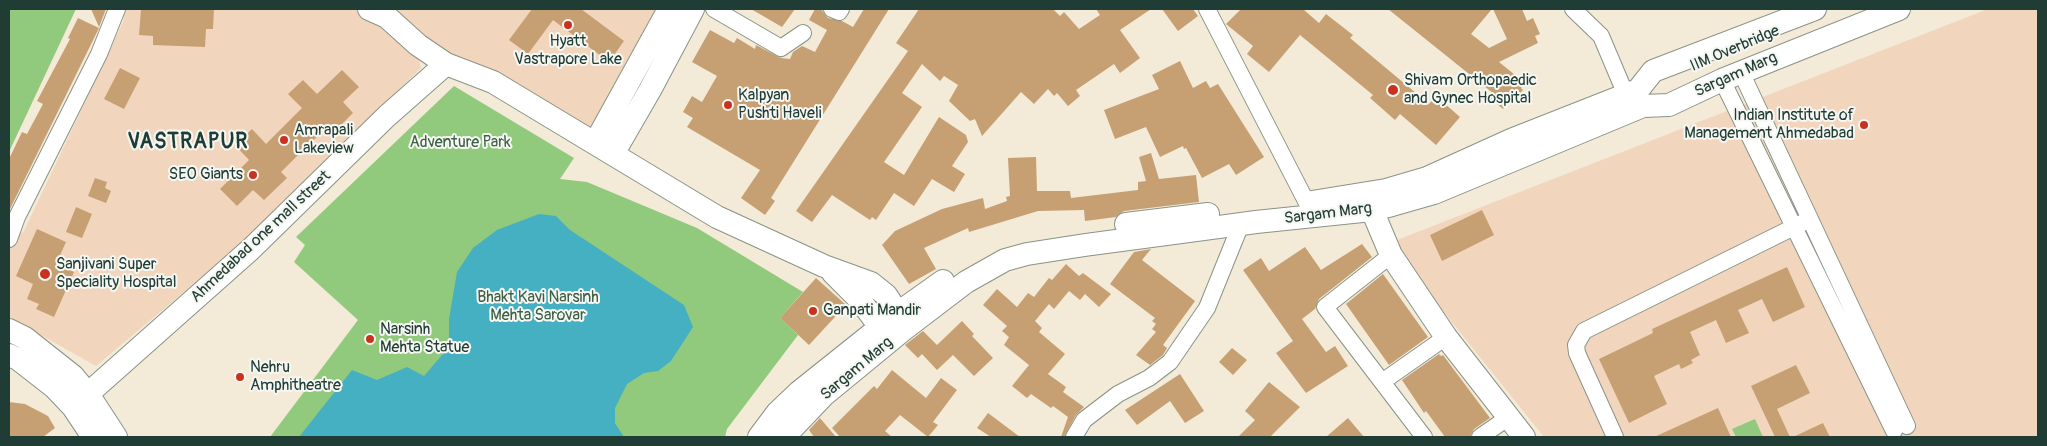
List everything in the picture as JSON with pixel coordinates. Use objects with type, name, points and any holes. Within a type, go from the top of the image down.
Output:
[{"type":"main road","points":[[369,9],[387,18],[446,64],[493,82],[717,217],[824,266],[871,283],[893,320]]},
{"type":"main road","points":[[604,148],[669,9]]},
{"type":"main road","points":[[604,148],[650,90],[693,9]]},
{"type":"main road","name":"Sargam Marg","points":[[1636,97],[1653,71],[1815,9]]},
{"type":"main road","name":"IIM Overbridge","points":[[1721,72],[1832,9]]},
{"type":"main road","name":"IIM Overbridge","points":[[1721,72],[1871,9]]},
{"type":"main road","name":"Sargam Marg","points":[[760,437],[790,429],[893,320],[1005,260],[1027,254],[1241,224],[1309,210],[1372,201],[1511,140],[1636,97],[1669,105],[1721,72],[1899,9]]},
{"type":"main road","name":"Ahmedabad one mall street","points":[[81,400],[123,365],[251,249],[387,116],[446,64]]},
{"type":"main road","points":[[1372,201],[1391,255],[1446,337],[1524,437]]},
{"type":"main road","name":"Sargam Marg","points":[[790,429],[798,392],[921,297],[978,258],[1024,242],[1169,218],[1309,210]]},
{"type":"main road","points":[[824,266],[841,279],[860,300],[893,320]]},
{"type":"main road","points":[[853,349],[862,336],[865,323],[865,312],[860,300]]},
{"type":"main road","points":[[9,330],[55,360],[81,400],[116,437]]},
{"type":"main road","points":[[9,354],[18,358],[48,382],[81,400]]},
{"type":"main road","points":[[81,400],[88,435]]},
{"type":"street","points":[[9,239],[17,217],[99,54],[117,9]]},
{"type":"street","points":[[714,9],[781,48],[803,33]]},
{"type":"street","points":[[832,9],[839,12],[841,9]]},
{"type":"street","points":[[1207,9],[1309,210]]},
{"type":"street","points":[[1573,9],[1600,36],[1636,97]]},
{"type":"street","points":[[1721,72],[1810,219],[1902,433]]},
{"type":"street","points":[[1721,72],[1794,227],[1902,433]]},
{"type":"street","points":[[1615,437],[1577,352],[1576,345],[1584,331],[1810,219]]},
{"type":"street","points":[[1074,437],[1084,420],[1118,394],[1149,378],[1170,362],[1207,308],[1241,224]]},
{"type":"street","points":[[1391,255],[1325,307],[1424,437]]},
{"type":"street","points":[[1382,382],[1446,337]]},
{"type":"street","points":[[1480,437],[1509,417]]},
{"type":"shaded area","points":[[120,9],[359,9],[416,49],[421,68],[229,254],[96,366],[9,317],[9,243],[14,229],[23,233],[124,20]]},
{"type":"shaded area","points":[[377,9],[689,9],[610,148],[448,61]]},
{"type":"shaded area","name":"Indian Institute of Management Ahmedabad","points":[[1988,9],[2038,9],[2038,437],[1544,437],[1398,255],[1392,242]]},
{"type":"green space","points":[[9,9],[76,9],[9,152]]},
{"type":"green space","name":"Bhakt Kavi Narsinh Mehta Sarovar","points":[[454,86],[574,158],[560,179],[587,182],[697,228],[803,292],[780,318],[798,335],[727,429],[725,437],[270,437],[358,320],[294,262],[305,245],[296,237]]},
{"type":"green space","points":[[1755,419],[1763,437],[1736,437],[1732,429]]},
{"type":"water","points":[[539,214],[556,216],[570,230],[684,305],[693,327],[671,361],[658,371],[644,373],[627,384],[615,408],[615,423],[624,437],[299,437],[352,370],[377,380],[407,367],[424,376],[449,347],[449,319],[457,272],[473,248],[497,230]]},
{"type":"building","points":[[91,9],[106,9],[99,27]]},
{"type":"building","points":[[141,9],[214,9],[213,29],[206,29],[205,47],[153,45],[153,36],[139,35]]},
{"type":"building","points":[[532,9],[581,9],[624,41],[609,62],[553,20],[528,54],[509,40]]},
{"type":"building","points":[[751,9],[795,9],[782,27]]},
{"type":"building","points":[[815,9],[821,9],[828,18],[842,21],[853,27],[864,9],[889,9],[771,198],[775,201],[765,215],[741,198],[760,170],[687,127],[693,118],[683,112],[692,96],[702,102],[717,76],[692,62],[710,30],[734,43],[737,38],[755,49],[756,45],[781,58],[790,59],[793,52],[802,46],[815,52],[827,30],[809,20]]},
{"type":"building","points":[[919,9],[1053,9],[1060,16],[1064,12],[1079,29],[1100,15],[1096,9],[1151,9],[1120,30],[1140,58],[1120,73],[1114,64],[1076,90],[1080,96],[1068,106],[1057,93],[1054,96],[1048,89],[1034,104],[1021,92],[982,136],[975,119],[970,121],[949,101],[958,85],[944,76],[940,81],[922,64],[902,93],[922,107],[884,162],[904,175],[939,117],[966,135],[968,142],[952,166],[965,174],[954,192],[932,179],[914,206],[894,193],[876,220],[872,217],[870,220],[832,195],[812,222],[796,211],[908,51],[896,43]]},
{"type":"building","points":[[1162,9],[1193,9],[1198,16],[1178,31]]},
{"type":"building","points":[[1241,9],[1303,9],[1319,23],[1326,14],[1353,35],[1350,38],[1429,104],[1436,96],[1460,117],[1436,145],[1400,114],[1395,120],[1370,98],[1373,95],[1300,35],[1269,72],[1247,54],[1253,46],[1226,24]]},
{"type":"building","points":[[1388,9],[1492,9],[1471,34],[1489,48],[1507,39],[1493,9],[1522,9],[1527,21],[1533,18],[1540,34],[1535,36],[1538,43],[1499,62],[1525,83],[1521,88],[1523,90],[1511,104],[1508,102],[1503,109],[1490,98],[1494,94]]},
{"type":"building","points":[[78,18],[99,28],[9,211],[9,159],[22,132],[27,134],[43,104],[37,101],[70,39],[68,38]]},
{"type":"building","points":[[1180,61],[1193,88],[1206,81],[1210,88],[1218,84],[1264,157],[1236,175],[1229,164],[1202,178],[1186,148],[1184,149],[1183,146],[1160,157],[1146,127],[1115,139],[1104,110],[1159,89],[1152,75]]},
{"type":"building","points":[[120,68],[140,78],[124,109],[104,99]]},
{"type":"building","name":"Amrapali Lakeview","points":[[342,70],[359,87],[343,102],[353,113],[330,136],[324,130],[296,157],[281,172],[287,178],[264,200],[253,190],[237,206],[220,189],[249,160],[235,145],[252,129],[266,144],[302,108],[288,94],[303,80],[317,94]]},
{"type":"building","points":[[1151,153],[1159,179],[1196,175],[1199,202],[1124,211],[1116,217],[1085,221],[1084,210],[1038,211],[969,232],[968,228],[924,248],[936,269],[909,284],[882,245],[895,231],[942,209],[983,198],[985,209],[1007,201],[1006,197],[1010,196],[1008,158],[1036,157],[1037,191],[1070,191],[1071,198],[1138,190],[1138,182],[1146,181],[1139,157]]},
{"type":"building","points":[[95,178],[107,182],[105,188],[111,191],[106,203],[88,196]]},
{"type":"building","points":[[76,207],[92,214],[82,238],[66,232]]},
{"type":"building","points":[[1482,210],[1494,235],[1442,261],[1430,235]]},
{"type":"building","name":"Sanjivani Super Speciality Hospital","points":[[37,229],[66,242],[56,264],[74,272],[54,317],[36,309],[39,304],[27,299],[33,284],[16,276]]},
{"type":"building","points":[[1362,244],[1372,257],[1319,299],[1315,309],[1302,319],[1326,352],[1335,346],[1348,366],[1306,393],[1276,353],[1293,341],[1243,270],[1261,258],[1269,271],[1305,247],[1321,270]]},
{"type":"building","points":[[1151,249],[1142,260],[1195,301],[1163,345],[1167,348],[1163,355],[1150,365],[1136,355],[1156,332],[1152,329],[1156,324],[1152,321],[1155,318],[1110,284],[1134,252]]},
{"type":"building","points":[[1066,264],[1079,276],[1083,273],[1111,294],[1099,307],[1085,294],[1080,300],[1069,291],[1054,309],[1049,304],[1035,321],[1042,328],[1039,332],[1065,354],[1048,374],[1066,387],[1063,392],[1084,407],[1076,415],[1064,437],[1061,437],[1068,417],[1031,394],[1027,398],[1012,386],[1029,365],[1004,345],[1009,337],[1002,331],[1007,326],[983,305],[997,289],[1017,307],[1028,293],[1034,297],[1049,278],[1052,280]]},
{"type":"building","points":[[1787,267],[1805,307],[1773,322],[1762,299],[1738,310],[1749,333],[1726,343],[1716,320],[1690,332],[1700,355],[1691,360],[1693,363],[1681,369],[1679,364],[1654,376],[1667,404],[1629,423],[1599,359],[1653,333],[1652,329]]},
{"type":"building","points":[[1383,274],[1428,337],[1389,365],[1346,304]]},
{"type":"building","name":"Ganpati Mandir","points":[[816,278],[846,305],[809,345],[780,318]]},
{"type":"building","points":[[962,321],[974,334],[972,336],[993,358],[974,376],[953,355],[937,370],[922,354],[918,358],[905,345],[923,331],[937,345]]},
{"type":"building","points":[[1232,348],[1247,360],[1233,375],[1219,362]]},
{"type":"building","points":[[1439,354],[1443,355],[1490,418],[1474,429],[1470,437],[1445,437],[1426,411],[1424,413],[1402,380]]},
{"type":"building","points":[[1796,365],[1810,393],[1777,409],[1790,437],[1775,437],[1751,386]]},
{"type":"building","points":[[892,370],[926,398],[941,378],[957,390],[933,422],[938,425],[928,437],[900,415],[885,431],[892,437],[840,437],[832,428],[874,386],[877,389]]},
{"type":"building","points":[[1180,374],[1204,411],[1185,423],[1170,401],[1137,425],[1125,410]]},
{"type":"building","points":[[1269,382],[1300,407],[1270,437],[1238,437],[1255,420],[1245,411]]},
{"type":"building","points":[[9,402],[25,404],[48,416],[55,428],[43,437],[9,437]]},
{"type":"building","points":[[1718,408],[1731,437],[1654,437]]},
{"type":"building","points":[[988,413],[1020,437],[991,437],[977,428]]},
{"type":"building","points":[[820,418],[836,437],[814,437],[809,430]]},
{"type":"building","points":[[1348,418],[1364,437],[1326,437]]},
{"type":"building","points":[[1823,423],[1830,437],[1793,437]]},
{"type":"place","name":"Hyatt Vastrapore Lake","points":[[568,25]]},
{"type":"place","name":"Shivam Orthopaedic and Gynec Hospital","points":[[1393,90]]},
{"type":"place","name":"Kalpyan Pushti Haveli","points":[[728,105]]},
{"type":"place","name":"Indian Institute of Management Ahmedabad","points":[[1864,125]]},
{"type":"place","name":"Amrapali Lakeview","points":[[284,140]]},
{"type":"place","name":"SEO Giants","points":[[253,175]]},
{"type":"place","name":"Sanjivani Super Speciality Hospital","points":[[45,274]]},
{"type":"place","name":"Ganpati Mandir","points":[[813,311]]},
{"type":"place","name":"Narsinh Mehta Statue","points":[[370,339]]},
{"type":"place","name":"Nehru Amphitheatre","points":[[240,377]]},
{"type":"district","name":"VASTRAPUR","points":[[188,143]]},
{"type":"park label","name":"Adventure Park","points":[[460,143]]}]
